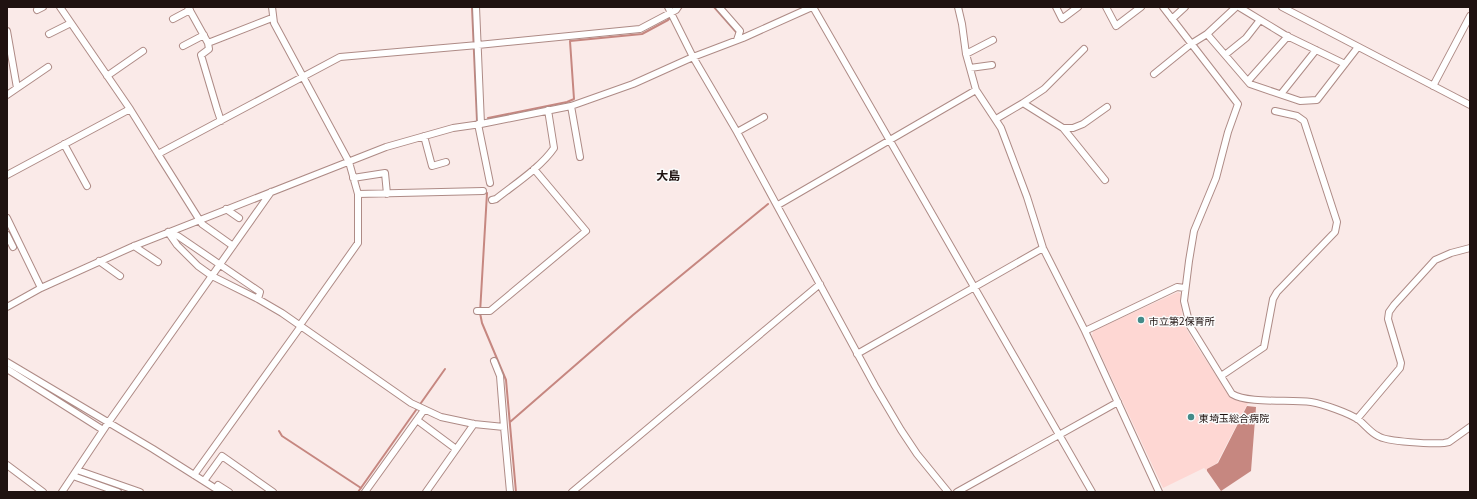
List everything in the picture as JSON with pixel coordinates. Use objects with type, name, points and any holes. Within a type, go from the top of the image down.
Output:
[{"type":"street","points":[[37,10],[43,7]]},
{"type":"street","points":[[60,7],[130,109],[199,220],[202,224],[233,246]]},
{"type":"street","points":[[194,475],[358,244],[358,194],[349,162],[274,23],[272,18],[272,7]]},
{"type":"street","points":[[476,7],[480,124],[490,183]]},
{"type":"street","points":[[158,154],[340,57],[640,29],[669,10],[678,7]]},
{"type":"street","points":[[719,7],[740,31],[737,40]]},
{"type":"street","points":[[7,307],[41,288],[134,246],[386,147],[453,128],[571,106],[633,84],[812,7],[1092,492]]},
{"type":"street","points":[[966,7],[958,8],[966,54],[976,90],[1001,128],[1027,197],[1043,248],[1085,331],[1159,492]]},
{"type":"street","points":[[1056,7],[1062,19],[1078,7]]},
{"type":"street","points":[[1106,7],[1116,26],[1138,8]]},
{"type":"street","points":[[1163,7],[1238,104],[1228,132],[1216,178],[1194,231],[1185,288],[1185,309],[1190,326],[1232,394],[1237,397],[1264,400],[1310,402],[1359,416],[1378,436],[1390,440],[1439,443],[1449,442],[1470,427]]},
{"type":"street","points":[[1172,19],[1185,7]]},
{"type":"street","points":[[1154,74],[1191,44],[1207,34],[1238,7],[1288,36],[1345,64]]},
{"type":"street","points":[[1282,7],[1470,105]]},
{"type":"street","points":[[173,19],[189,9],[208,43],[209,49],[201,55],[221,121]]},
{"type":"street","points":[[669,10],[693,57],[778,205],[857,354],[901,430],[917,454],[948,492]]},
{"type":"street","points":[[1433,86],[1470,16]]},
{"type":"street","points":[[208,43],[272,18]]},
{"type":"street","points":[[1225,54],[1246,38],[1260,20]]},
{"type":"street","points":[[49,34],[71,23]]},
{"type":"street","points":[[7,32],[17,88]]},
{"type":"street","points":[[1207,34],[1250,84],[1300,101],[1317,100],[1358,47]]},
{"type":"street","points":[[183,46],[204,35]]},
{"type":"street","points":[[1248,81],[1288,36]]},
{"type":"street","points":[[966,54],[993,40]]},
{"type":"street","points":[[996,119],[1044,89],[1084,49]]},
{"type":"street","points":[[1281,94],[1316,50]]},
{"type":"street","points":[[107,76],[143,51]]},
{"type":"street","points":[[970,68],[992,65]]},
{"type":"street","points":[[7,95],[48,66]]},
{"type":"street","points":[[778,205],[976,90]]},
{"type":"street","points":[[1023,103],[1063,128],[1105,180]]},
{"type":"street","points":[[571,106],[580,157]]},
{"type":"street","points":[[1063,128],[1073,128],[1083,124],[1107,108]]},
{"type":"street","points":[[7,175],[130,109]]},
{"type":"street","points":[[492,200],[496,199],[534,169],[554,148],[548,110]]},
{"type":"street","points":[[1221,376],[1264,347],[1276,292],[1335,232],[1337,228],[1337,222],[1328,192],[1304,121],[1297,116],[1275,111]]},
{"type":"street","points":[[737,132],[764,117]]},
{"type":"street","points":[[424,136],[432,166],[446,162]]},
{"type":"street","points":[[64,144],[87,186]]},
{"type":"street","points":[[477,311],[490,311],[586,231],[534,169]]},
{"type":"street","points":[[353,178],[385,173],[387,194]]},
{"type":"street","points":[[62,492],[108,423],[271,192]]},
{"type":"street","points":[[358,194],[483,192]]},
{"type":"street","points":[[226,209],[239,218]]},
{"type":"street","points":[[7,218],[41,288]]},
{"type":"street","points":[[168,232],[178,236],[260,292],[258,299]]},
{"type":"street","points":[[168,232],[177,245],[198,266],[212,276],[258,299],[300,326],[410,403],[441,417],[474,424],[504,427]]},
{"type":"street","points":[[7,235],[13,246]]},
{"type":"street","points":[[134,246],[158,262]]},
{"type":"street","points":[[857,354],[1043,248]]},
{"type":"street","points":[[1359,416],[1400,368],[1401,363],[1388,319],[1388,312],[1435,260],[1451,253],[1470,248]]},
{"type":"street","points":[[99,261],[120,276]]},
{"type":"street","points":[[572,492],[820,284]]},
{"type":"street","points":[[1085,331],[1177,287],[1185,288]]},
{"type":"street","points":[[494,361],[500,376],[510,492]]},
{"type":"street","points":[[7,362],[194,475],[229,492]]},
{"type":"street","points":[[7,369],[104,430]]},
{"type":"street","points":[[958,492],[1118,402]]},
{"type":"street","points":[[365,492],[424,410]]},
{"type":"street","points":[[417,420],[456,449]]},
{"type":"street","points":[[426,492],[474,424]]},
{"type":"street","points":[[205,480],[222,456],[273,492]]},
{"type":"street","points":[[7,465],[43,492]]},
{"type":"street","points":[[77,470],[140,492]]},
{"type":"street","points":[[73,476],[118,492]]},
{"type":"street","points":[[205,480],[221,492]]},
{"type":"shaded area","points":[[1178,292],[1181,294],[1182,316],[1186,328],[1194,342],[1229,395],[1234,399],[1248,403],[1217,463],[1207,469],[1207,471],[1204,468],[1163,488],[1092,336],[1093,331]]},
{"type":"shaded area","points":[[1247,406],[1256,407],[1251,471],[1221,491],[1207,469],[1218,463]]},
{"type":"waterway","points":[[472,7],[477,121]]},
{"type":"waterway","points":[[488,118],[567,102],[574,99],[570,41],[642,34],[668,20],[682,7]]},
{"type":"waterway","points":[[714,7],[737,33]]},
{"type":"waterway","points":[[487,193],[480,313],[482,323],[506,380],[516,492]]},
{"type":"waterway","points":[[510,422],[633,315],[768,204]]},
{"type":"waterway","points":[[358,492],[445,369]]},
{"type":"waterway","points":[[279,431],[282,436],[361,488]]},
{"type":"place","name":"市立第2保育所","points":[[1141,320]]},
{"type":"place","name":"東埼玉総合病院","points":[[1191,417]]},
{"type":"district","name":"大島","points":[[668,174]]}]
